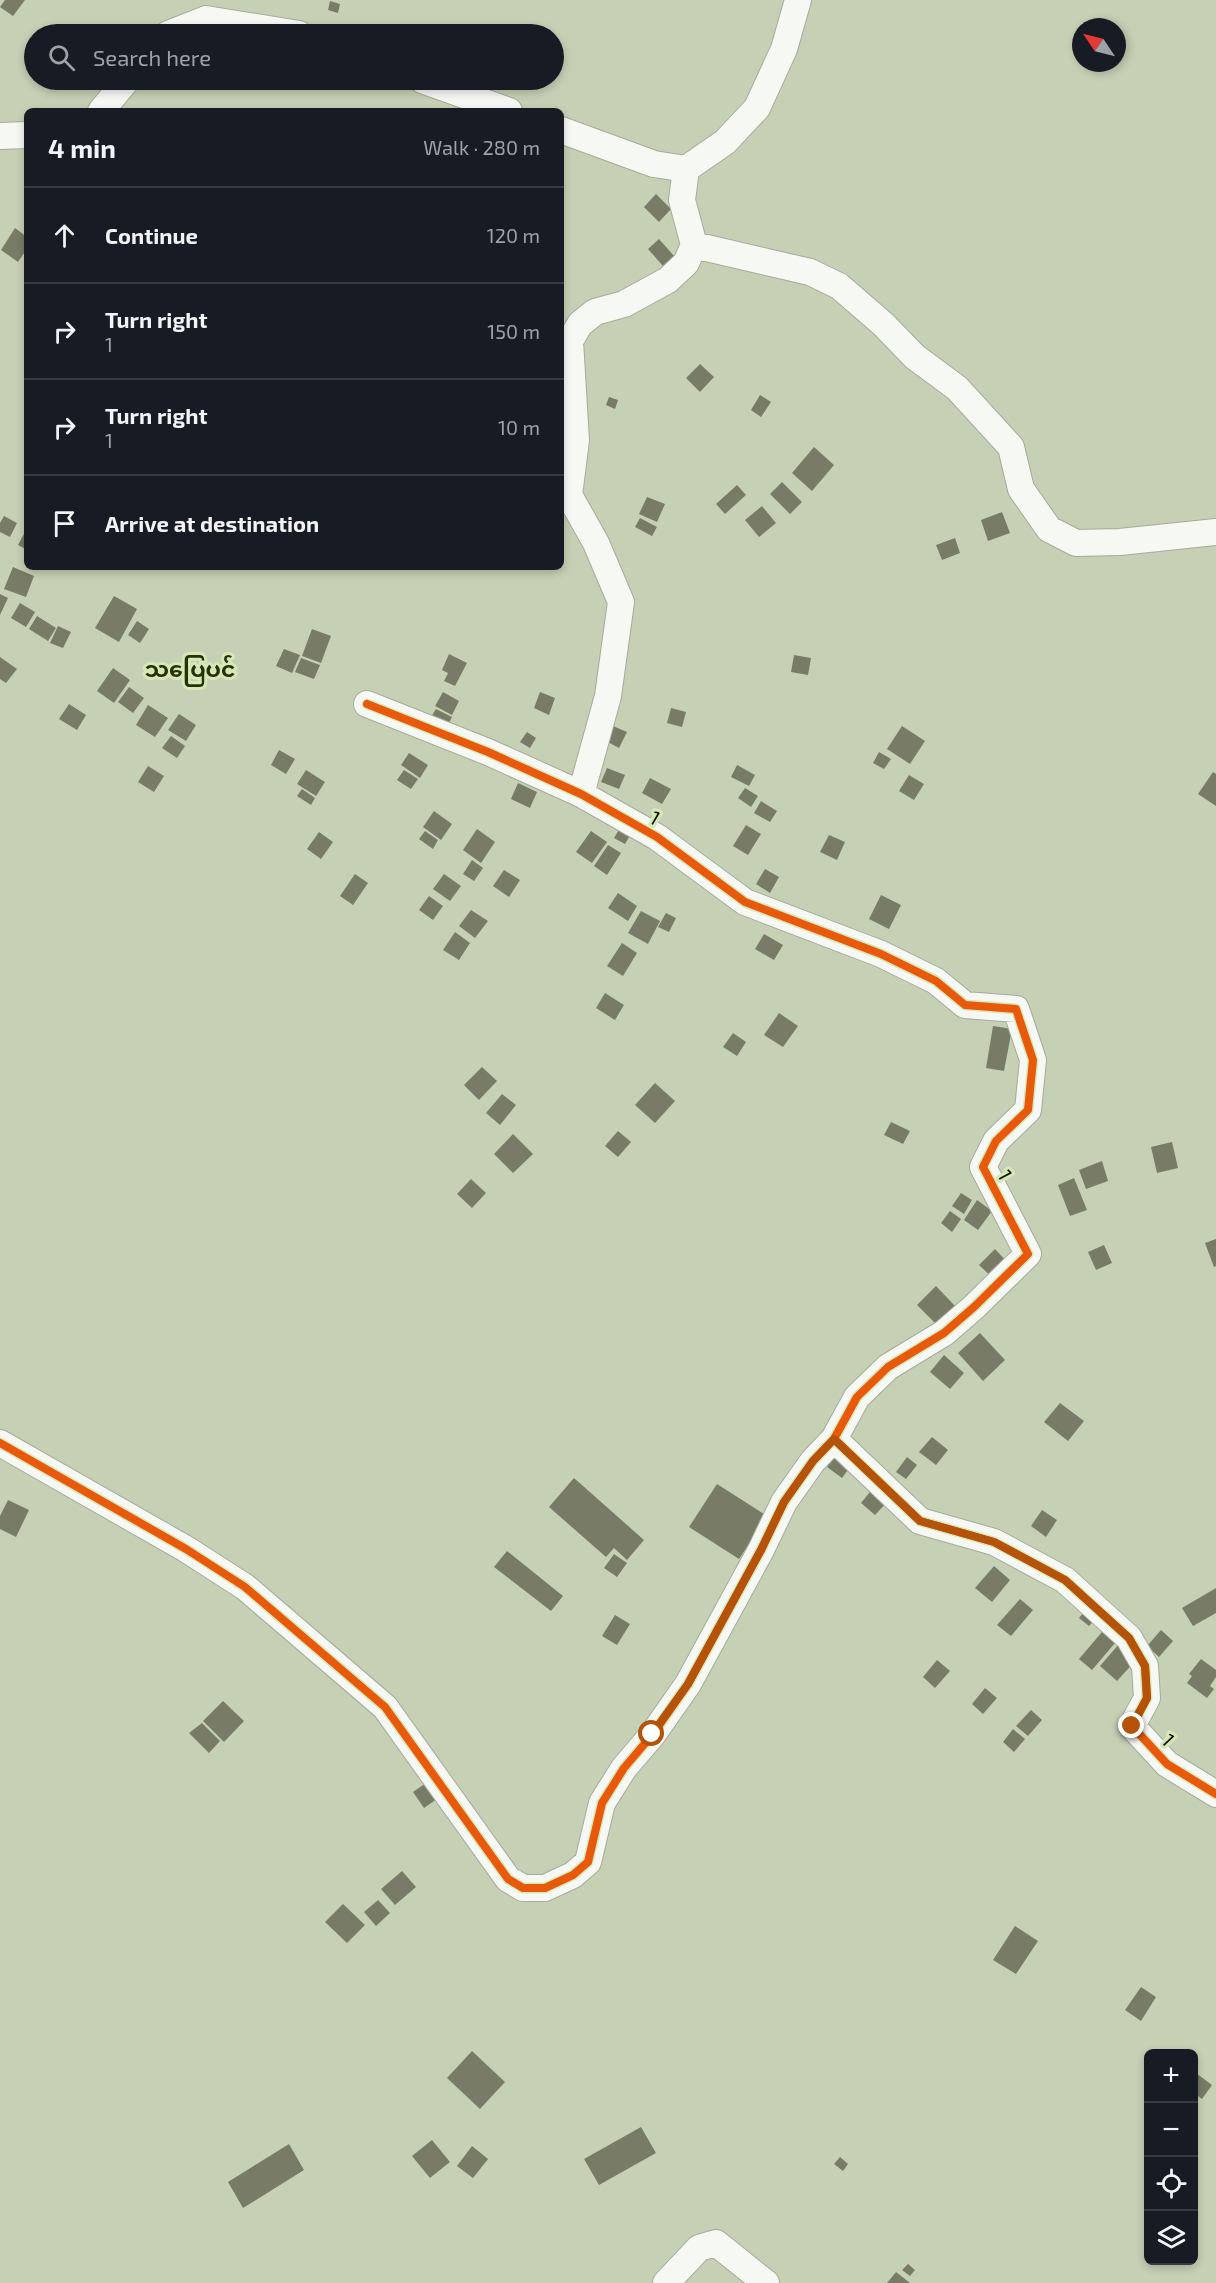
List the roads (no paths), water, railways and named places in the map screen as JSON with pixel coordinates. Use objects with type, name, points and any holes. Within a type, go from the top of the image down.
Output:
[{"type":"street","points":[[564,131],[654,164],[686,169],[725,142],[757,108],[784,49],[798,0]]},
{"type":"street","points":[[193,24],[206,19],[237,24]]},
{"type":"street","points":[[104,108],[119,90]]},
{"type":"street","points":[[450,90],[501,108]]},
{"type":"street","points":[[0,136],[24,135]]},
{"type":"street","points":[[581,794],[608,696],[621,602],[597,543],[569,495],[576,440],[570,341],[580,324],[595,312],[624,304],[668,280],[686,263],[693,245],[682,200],[686,169]]},
{"type":"street","points":[[693,245],[810,272],[839,286],[883,324],[915,357],[957,388],[1011,447],[1021,489],[1049,529],[1076,543],[1120,542],[1216,532]]},
{"type":"street","name":"1","points":[[367,704],[488,752],[581,794],[657,837],[745,902],[881,954],[936,981],[966,1005],[1016,1009],[1033,1060],[1028,1110],[996,1141],[983,1167],[1028,1254],[944,1333],[888,1367],[857,1397],[834,1439],[920,1521],[994,1542],[1065,1580],[1129,1638],[1145,1666],[1147,1698],[1132,1726],[1167,1764],[1216,1794]]},
{"type":"street","points":[[0,1443],[186,1549],[245,1587],[385,1707],[508,1880],[523,1888],[544,1888],[573,1875],[588,1862],[602,1803],[624,1768],[688,1684],[761,1550],[784,1502],[813,1461],[834,1439]]},
{"type":"street","points":[[666,2283],[699,2248],[716,2243],[766,2283]]},
{"type":"district","name":"သပြေပင်","points":[[190,669]]}]
